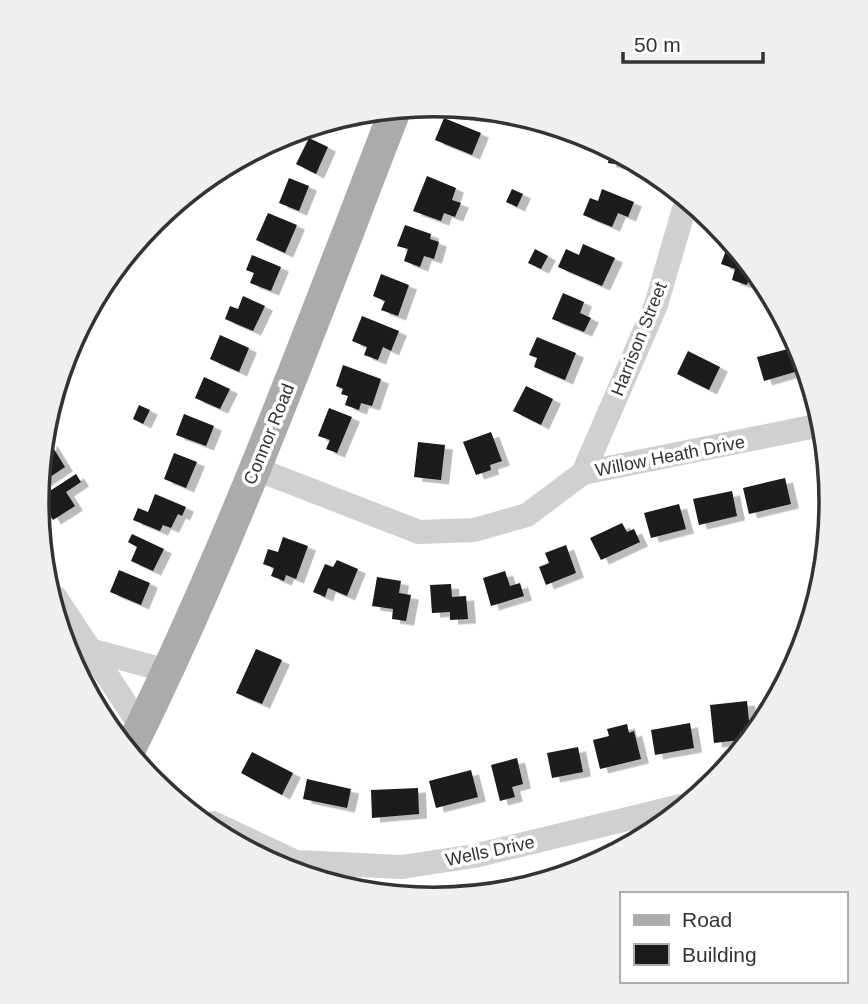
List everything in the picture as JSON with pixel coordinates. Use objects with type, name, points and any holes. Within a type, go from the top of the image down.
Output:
[{"type":"main road","name":"Connor Road","points":[[136,738],[256,469],[392,119]]},
{"type":"street","name":"Harrison Street","points":[[583,473],[656,305],[684,210]]},
{"type":"street","name":"Willow Heath Drive","points":[[256,469],[419,532],[474,530],[527,515],[583,473],[812,427]]},
{"type":"street","points":[[65,611],[90,650],[136,738]]},
{"type":"street","points":[[90,650],[168,671]]},
{"type":"street","name":"Wells Drive","points":[[321,870],[347,873],[474,856],[664,810]]},
{"type":"building","points":[[444,118],[481,133],[472,155],[435,140]]},
{"type":"building","points":[[309,138],[328,147],[316,174],[296,164]]},
{"type":"building","points":[[427,176],[456,188],[452,200],[461,203],[455,217],[444,213],[441,221],[413,211]]},
{"type":"building","points":[[289,178],[309,186],[299,211],[279,203]]},
{"type":"building","points":[[512,189],[523,194],[517,207],[506,202]]},
{"type":"building","points":[[602,189],[634,202],[628,217],[618,213],[612,227],[583,215],[590,198],[598,201]]},
{"type":"building","points":[[268,213],[297,225],[285,253],[256,240]]},
{"type":"building","points":[[405,225],[431,234],[430,239],[439,242],[434,259],[424,256],[420,267],[404,261],[408,249],[397,246]]},
{"type":"building","points":[[583,244],[615,258],[602,286],[558,267],[566,249],[579,255]]},
{"type":"building","points":[[535,249],[548,256],[541,269],[528,263]]},
{"type":"building","points":[[726,251],[748,280],[747,285],[732,280],[735,269],[721,264]]},
{"type":"building","points":[[252,255],[281,267],[271,291],[250,283],[254,273],[246,270]]},
{"type":"building","points":[[381,274],[409,285],[398,316],[381,310],[385,301],[373,296]]},
{"type":"building","points":[[563,293],[584,302],[580,313],[591,318],[584,332],[552,319]]},
{"type":"building","points":[[243,296],[265,306],[253,331],[225,319],[230,306],[238,309]]},
{"type":"building","points":[[362,316],[399,331],[391,351],[383,347],[378,360],[364,355],[367,347],[352,341]]},
{"type":"building","points":[[220,335],[249,348],[239,372],[210,359]]},
{"type":"building","points":[[537,337],[576,353],[565,380],[534,367],[537,358],[529,355]]},
{"type":"building","points":[[787,349],[796,371],[764,381],[757,357]]},
{"type":"building","points":[[688,351],[720,367],[709,390],[677,374]]},
{"type":"building","points":[[343,365],[381,379],[372,406],[361,403],[359,410],[345,405],[348,396],[341,394],[343,389],[336,386]]},
{"type":"building","points":[[204,377],[230,389],[220,409],[195,398]]},
{"type":"building","points":[[526,386],[553,399],[541,425],[513,411]]},
{"type":"building","points":[[139,405],[150,410],[143,424],[133,419]]},
{"type":"building","points":[[329,408],[352,417],[337,453],[326,449],[330,440],[318,436]]},
{"type":"building","points":[[184,414],[214,426],[206,446],[176,435]]},
{"type":"building","points":[[491,432],[502,461],[490,465],[491,470],[476,475],[463,442]]},
{"type":"building","points":[[418,442],[445,445],[441,480],[414,477]]},
{"type":"building","points":[[53,447],[65,467],[50,477]]},
{"type":"building","points":[[174,453],[197,462],[186,488],[164,479]]},
{"type":"building","points":[[76,474],[81,482],[66,492],[75,506],[53,520],[50,514],[49,491]]},
{"type":"building","points":[[785,478],[791,504],[749,514],[743,488]]},
{"type":"building","points":[[732,491],[737,516],[699,525],[693,499]]},
{"type":"building","points":[[155,494],[186,507],[182,516],[178,514],[171,528],[163,525],[160,531],[133,520],[138,508],[148,512]]},
{"type":"building","points":[[679,504],[686,529],[651,538],[644,513]]},
{"type":"building","points":[[622,523],[627,532],[634,529],[640,542],[601,560],[590,538]]},
{"type":"building","points":[[132,534],[164,549],[153,571],[131,561],[137,547],[128,542]]},
{"type":"building","points":[[283,537],[308,546],[296,579],[286,575],[284,581],[271,576],[274,568],[263,564],[268,549],[278,552]]},
{"type":"building","points":[[566,545],[576,573],[546,585],[539,567],[549,563],[545,553]]},
{"type":"building","points":[[337,560],[358,569],[347,596],[328,588],[325,597],[313,592],[325,564],[333,567]]},
{"type":"building","points":[[119,570],[150,583],[141,605],[110,592]]},
{"type":"building","points":[[505,571],[510,586],[520,583],[524,596],[491,606],[483,578]]},
{"type":"building","points":[[377,577],[401,581],[399,593],[411,595],[406,621],[392,619],[393,609],[372,606]]},
{"type":"building","points":[[451,584],[452,597],[466,596],[468,619],[450,620],[450,612],[432,613],[430,585]]},
{"type":"building","points":[[256,649],[282,660],[262,704],[236,693]]},
{"type":"building","points":[[747,701],[749,722],[735,741],[714,743],[710,705]]},
{"type":"building","points":[[690,723],[694,748],[655,755],[651,730]]},
{"type":"building","points":[[627,724],[629,733],[634,731],[641,759],[600,769],[593,740],[609,736],[607,729]]},
{"type":"building","points":[[578,747],[583,772],[552,778],[547,753]]},
{"type":"building","points":[[252,752],[293,773],[282,795],[241,773]]},
{"type":"building","points":[[517,758],[523,784],[512,787],[515,797],[500,801],[491,765]]},
{"type":"building","points":[[471,770],[478,797],[436,808],[429,781]]},
{"type":"building","points":[[307,779],[351,789],[347,808],[303,799]]},
{"type":"building","points":[[418,788],[419,814],[372,818],[371,790]]}]
